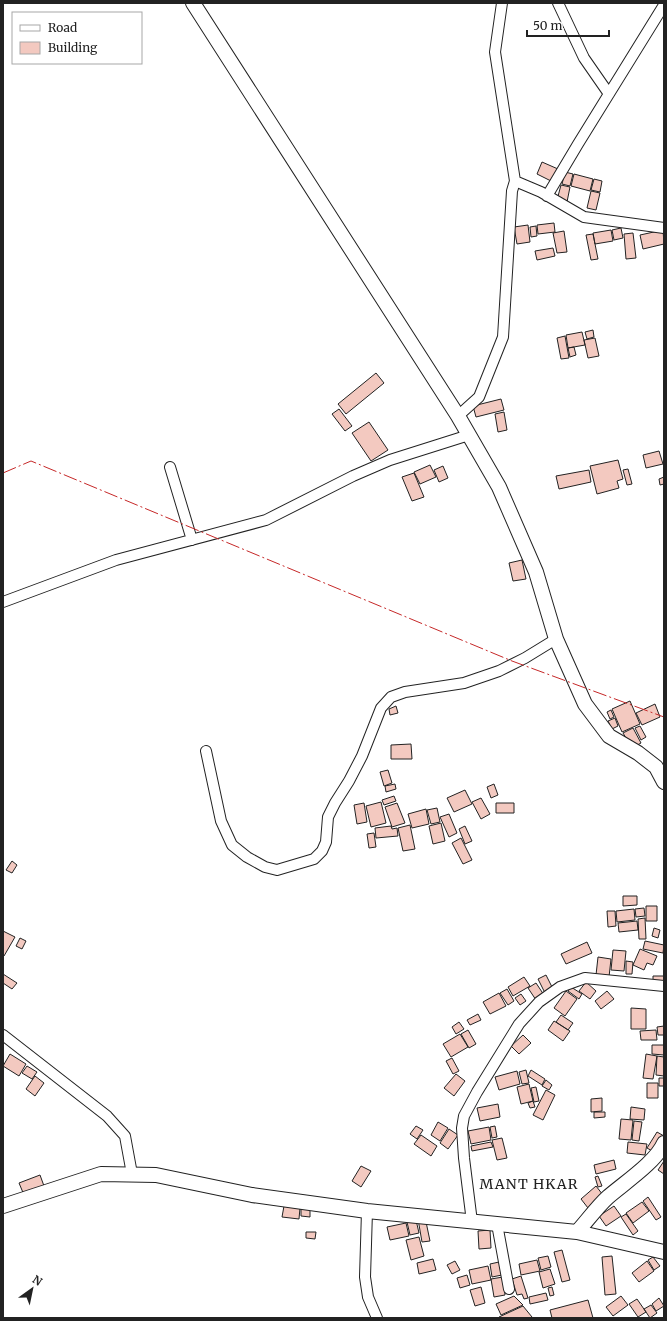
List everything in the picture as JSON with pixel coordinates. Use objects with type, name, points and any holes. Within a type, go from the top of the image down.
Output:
[{"type":"street","points":[[193,3],[469,435],[498,487],[536,572],[556,639],[585,704],[609,736],[656,767],[664,782]]},
{"type":"street","points":[[458,416],[479,397],[503,337],[512,191],[515,181],[494,52],[502,3]]},
{"type":"street","points":[[558,3],[584,58],[609,94]]},
{"type":"street","points":[[547,196],[664,5]]},
{"type":"street","points":[[515,181],[584,216],[664,228]]},
{"type":"street","points":[[3,602],[116,560],[266,520],[353,476],[390,460],[469,435]]},
{"type":"street","points":[[170,467],[192,540]]},
{"type":"street","points":[[206,751],[221,821],[232,845],[247,857],[265,867],[277,870],[314,859],[322,851],[326,842],[328,817],[334,803],[349,781],[362,756],[381,708],[391,697],[405,692],[464,683],[499,672],[556,639]]},
{"type":"street","points":[[472,1222],[464,1158],[462,1128],[464,1116],[519,1024],[539,1002],[560,987],[585,978],[664,986]]},
{"type":"street","points":[[3,1035],[107,1116],[125,1136],[132,1174]]},
{"type":"street","points":[[577,1232],[607,1198],[644,1167],[662,1148],[664,1143]]},
{"type":"street","points":[[3,1206],[101,1174],[156,1175],[252,1195],[367,1211],[577,1232],[664,1252]]},
{"type":"street","points":[[367,1211],[365,1278],[368,1297],[377,1318]]},
{"type":"street","points":[[497,1224],[509,1289]]},
{"type":"building","points":[[542,162],[558,169],[553,182],[537,174]]},
{"type":"building","points":[[565,172],[573,174],[570,186],[562,184]]},
{"type":"building","points":[[574,174],[593,179],[590,191],[571,186]]},
{"type":"building","points":[[594,179],[602,181],[600,192],[591,190]]},
{"type":"building","points":[[561,185],[570,187],[567,202],[557,200]]},
{"type":"building","points":[[591,191],[600,193],[596,210],[587,208]]},
{"type":"building","points":[[554,223],[555,232],[538,234],[537,225]]},
{"type":"building","points":[[528,225],[530,242],[517,244],[514,227]]},
{"type":"building","points":[[536,226],[537,236],[531,237],[530,227]]},
{"type":"building","points":[[621,228],[623,238],[614,240],[612,230]]},
{"type":"building","points":[[611,230],[613,241],[595,244],[593,233]]},
{"type":"building","points":[[663,230],[664,244],[643,249],[640,235]]},
{"type":"building","points":[[564,231],[567,252],[557,253],[553,233]]},
{"type":"building","points":[[633,233],[636,258],[626,259],[624,234]]},
{"type":"building","points":[[593,234],[598,259],[591,260],[586,235]]},
{"type":"building","points":[[553,248],[555,256],[537,260],[535,251]]},
{"type":"building","points":[[593,330],[594,337],[587,339],[585,332]]},
{"type":"building","points":[[582,332],[585,345],[568,348],[566,335]]},
{"type":"building","points":[[565,336],[569,358],[561,359],[557,338]]},
{"type":"building","points":[[595,338],[599,356],[588,358],[584,340]]},
{"type":"building","points":[[574,347],[576,355],[570,357],[568,348]]},
{"type":"building","points":[[376,373],[384,383],[346,414],[338,404]]},
{"type":"building","points":[[501,399],[504,410],[476,417],[473,406]]},
{"type":"building","points":[[339,409],[352,426],[345,431],[332,414]]},
{"type":"building","points":[[504,412],[507,430],[498,432],[495,414]]},
{"type":"building","points":[[369,422],[388,450],[371,461],[352,433]]},
{"type":"building","points":[[659,451],[663,464],[646,468],[643,455]]},
{"type":"building","points":[[618,460],[623,479],[617,481],[619,488],[597,494],[590,466]]},
{"type":"building","points":[[430,465],[436,477],[420,484],[414,472]]},
{"type":"building","points":[[443,466],[448,478],[439,482],[434,470]]},
{"type":"building","points":[[628,469],[632,484],[627,485],[623,470]]},
{"type":"building","points":[[589,470],[591,482],[559,489],[556,476]]},
{"type":"building","points":[[414,473],[424,497],[412,501],[402,477]]},
{"type":"building","points":[[664,477],[664,484],[660,485],[659,479]]},
{"type":"building","points":[[522,560],[526,579],[513,581],[509,563]]},
{"type":"building","points":[[630,701],[640,724],[622,732],[612,709]]},
{"type":"building","points":[[655,704],[660,717],[642,725],[636,713]]},
{"type":"building","points":[[396,706],[398,713],[390,715],[389,709]]},
{"type":"building","points":[[611,710],[614,717],[610,719],[607,712]]},
{"type":"building","points":[[615,718],[618,726],[612,729],[608,721]]},
{"type":"building","points":[[640,726],[646,737],[641,740],[635,728]]},
{"type":"building","points":[[633,728],[641,743],[632,748],[623,733]]},
{"type":"building","points":[[411,744],[412,759],[391,759],[391,745]]},
{"type":"building","points":[[388,770],[392,783],[384,786],[380,772]]},
{"type":"building","points":[[395,784],[396,789],[386,792],[385,786]]},
{"type":"building","points":[[494,784],[498,795],[491,798],[487,787]]},
{"type":"building","points":[[465,790],[472,804],[454,812],[447,798]]},
{"type":"building","points":[[394,796],[396,801],[384,805],[382,800]]},
{"type":"building","points":[[481,798],[490,814],[481,819],[472,802]]},
{"type":"building","points":[[381,802],[386,823],[371,827],[366,806]]},
{"type":"building","points":[[364,803],[367,822],[357,824],[354,805]]},
{"type":"building","points":[[397,803],[405,823],[392,827],[385,807]]},
{"type":"building","points":[[496,803],[514,803],[514,813],[496,813]]},
{"type":"building","points":[[437,808],[440,822],[431,824],[427,810]]},
{"type":"building","points":[[426,809],[429,824],[412,828],[408,814]]},
{"type":"building","points":[[449,814],[457,833],[449,837],[440,817]]},
{"type":"building","points":[[441,823],[445,841],[433,844],[429,826]]},
{"type":"building","points":[[410,825],[415,849],[403,851],[398,828]]},
{"type":"building","points":[[391,826],[392,829],[397,828],[398,836],[376,838],[375,828]]},
{"type":"building","points":[[465,826],[472,841],[465,844],[459,829]]},
{"type":"building","points":[[374,833],[376,847],[369,848],[367,834]]},
{"type":"building","points":[[461,838],[472,860],[463,864],[452,843]]},
{"type":"building","points":[[12,861],[17,865],[12,873],[6,870]]},
{"type":"building","points":[[623,896],[637,896],[637,905],[623,906]]},
{"type":"building","points":[[646,906],[657,906],[657,921],[646,921]]},
{"type":"building","points":[[644,908],[645,916],[636,917],[635,909]]},
{"type":"building","points":[[634,909],[635,920],[617,922],[616,911]]},
{"type":"building","points":[[607,911],[615,911],[616,926],[608,927]]},
{"type":"building","points":[[645,918],[646,939],[639,939],[638,919]]},
{"type":"building","points":[[637,921],[638,930],[619,932],[618,923]]},
{"type":"building","points":[[654,928],[660,930],[658,938],[652,936]]},
{"type":"building","points":[[3,931],[15,937],[4,956],[3,956]]},
{"type":"building","points":[[20,938],[26,941],[22,949],[16,946]]},
{"type":"building","points":[[645,941],[664,945],[663,953],[643,949]]},
{"type":"building","points":[[587,942],[592,953],[566,964],[561,954]]},
{"type":"building","points":[[640,949],[657,956],[653,965],[647,963],[644,970],[633,965]]},
{"type":"building","points":[[613,950],[626,951],[624,971],[611,970]]},
{"type":"building","points":[[598,957],[611,959],[609,977],[596,975]]},
{"type":"building","points":[[626,961],[633,962],[632,974],[626,974]]},
{"type":"building","points":[[3,974],[17,983],[12,989],[3,983]]},
{"type":"building","points":[[546,975],[553,989],[545,993],[538,979]]},
{"type":"building","points":[[653,976],[664,976],[664,985],[653,984]]},
{"type":"building","points":[[524,977],[530,986],[513,996],[508,987]]},
{"type":"building","points":[[586,982],[596,991],[590,999],[579,991]]},
{"type":"building","points":[[536,983],[544,995],[536,1000],[528,988]]},
{"type":"building","points":[[571,987],[582,994],[579,999],[568,991]]},
{"type":"building","points":[[507,989],[514,1001],[508,1005],[500,993]]},
{"type":"building","points":[[566,991],[577,999],[565,1016],[554,1008]]},
{"type":"building","points":[[607,991],[614,999],[601,1009],[595,1001]]},
{"type":"building","points":[[499,993],[506,1006],[490,1014],[483,1002]]},
{"type":"building","points":[[521,994],[526,1001],[520,1005],[515,998]]},
{"type":"building","points":[[631,1008],[646,1009],[646,1029],[631,1029]]},
{"type":"building","points":[[478,1014],[481,1020],[470,1025],[467,1020]]},
{"type":"building","points":[[561,1015],[573,1023],[568,1030],[556,1022]]},
{"type":"building","points":[[554,1021],[570,1031],[563,1041],[548,1030]]},
{"type":"building","points":[[459,1022],[464,1029],[456,1034],[452,1027]]},
{"type":"building","points":[[664,1026],[664,1035],[658,1035],[657,1027]]},
{"type":"building","points":[[468,1030],[476,1044],[469,1048],[461,1034]]},
{"type":"building","points":[[656,1030],[657,1040],[641,1040],[640,1031]]},
{"type":"building","points":[[460,1034],[468,1047],[451,1057],[443,1044]]},
{"type":"building","points":[[523,1035],[531,1043],[519,1054],[511,1046]]},
{"type":"building","points":[[652,1045],[664,1045],[664,1055],[652,1054]]},
{"type":"building","points":[[10,1054],[26,1064],[19,1076],[3,1066]]},
{"type":"building","points":[[646,1054],[657,1056],[653,1079],[643,1078]]},
{"type":"building","points":[[657,1056],[664,1057],[664,1076],[656,1075]]},
{"type":"building","points":[[452,1058],[459,1071],[453,1074],[446,1061]]},
{"type":"building","points":[[27,1066],[37,1072],[32,1079],[22,1073]]},
{"type":"building","points":[[526,1070],[529,1083],[522,1084],[519,1072]]},
{"type":"building","points":[[531,1070],[545,1079],[542,1085],[528,1076]]},
{"type":"building","points":[[517,1071],[520,1084],[499,1090],[495,1077]]},
{"type":"building","points":[[456,1074],[465,1081],[454,1096],[444,1088]]},
{"type":"building","points":[[35,1076],[44,1083],[35,1096],[26,1089]]},
{"type":"building","points":[[659,1078],[664,1078],[664,1086],[659,1086]]},
{"type":"building","points":[[546,1080],[552,1085],[549,1090],[542,1086]]},
{"type":"building","points":[[647,1083],[658,1083],[658,1098],[647,1098]]},
{"type":"building","points":[[529,1084],[533,1101],[521,1104],[517,1087]]},
{"type":"building","points":[[536,1087],[539,1101],[534,1102],[531,1088]]},
{"type":"building","points":[[546,1090],[555,1095],[543,1120],[533,1115]]},
{"type":"building","points":[[602,1098],[602,1111],[591,1112],[591,1099]]},
{"type":"building","points":[[533,1101],[535,1107],[530,1108],[528,1103]]},
{"type":"building","points":[[498,1104],[500,1117],[480,1121],[477,1108]]},
{"type":"building","points":[[631,1107],[645,1109],[644,1120],[630,1119]]},
{"type":"building","points":[[594,1112],[605,1112],[605,1117],[594,1118]]},
{"type":"building","points":[[621,1119],[633,1120],[631,1140],[619,1139]]},
{"type":"building","points":[[634,1121],[642,1122],[639,1141],[632,1140]]},
{"type":"building","points":[[438,1122],[448,1128],[440,1141],[431,1135]]},
{"type":"building","points":[[416,1126],[423,1130],[417,1139],[410,1134]]},
{"type":"building","points":[[495,1126],[497,1137],[492,1138],[490,1127]]},
{"type":"building","points":[[489,1127],[491,1140],[471,1144],[468,1131]]},
{"type":"building","points":[[449,1129],[458,1135],[448,1149],[440,1143]]},
{"type":"building","points":[[657,1132],[664,1136],[654,1152],[647,1148]]},
{"type":"building","points":[[421,1135],[437,1146],[431,1156],[414,1144]]},
{"type":"building","points":[[502,1138],[507,1158],[497,1160],[492,1140]]},
{"type":"building","points":[[491,1142],[493,1147],[472,1151],[471,1146]]},
{"type":"building","points":[[628,1142],[647,1144],[645,1155],[627,1153]]},
{"type":"building","points":[[614,1160],[616,1169],[596,1174],[594,1165]]},
{"type":"building","points":[[664,1161],[664,1174],[658,1170]]},
{"type":"building","points":[[361,1166],[371,1171],[361,1187],[352,1181]]},
{"type":"building","points":[[40,1175],[44,1186],[24,1195],[19,1183]]},
{"type":"building","points":[[598,1176],[602,1186],[598,1187],[595,1177]]},
{"type":"building","points":[[596,1186],[603,1195],[588,1208],[581,1199]]},
{"type":"building","points":[[648,1197],[661,1217],[656,1220],[643,1201]]},
{"type":"building","points":[[642,1202],[649,1211],[633,1223],[626,1213]]},
{"type":"building","points":[[284,1206],[300,1208],[299,1219],[282,1217]]},
{"type":"building","points":[[614,1206],[621,1216],[606,1226],[599,1216]]},
{"type":"building","points":[[301,1208],[310,1208],[310,1217],[301,1216]]},
{"type":"building","points":[[626,1214],[638,1231],[633,1235],[621,1217]]},
{"type":"building","points":[[425,1217],[430,1241],[422,1242],[418,1219]]},
{"type":"building","points":[[416,1220],[419,1233],[410,1235],[407,1222]]},
{"type":"building","points":[[406,1223],[409,1236],[390,1240],[387,1227]]},
{"type":"building","points":[[490,1230],[491,1248],[479,1249],[478,1231]]},
{"type":"building","points":[[306,1232],[316,1232],[315,1239],[306,1238]]},
{"type":"building","points":[[419,1237],[424,1256],[411,1260],[406,1240]]},
{"type":"building","points":[[562,1250],[570,1280],[562,1282],[554,1252]]},
{"type":"building","points":[[548,1256],[551,1267],[541,1270],[538,1258]]},
{"type":"building","points":[[612,1256],[616,1294],[605,1295],[602,1257]]},
{"type":"building","points":[[653,1257],[660,1266],[654,1270],[648,1260]]},
{"type":"building","points":[[433,1259],[436,1270],[419,1274],[417,1263]]},
{"type":"building","points":[[537,1260],[540,1271],[521,1275],[519,1264]]},
{"type":"building","points":[[455,1261],[460,1270],[452,1274],[447,1265]]},
{"type":"building","points":[[647,1261],[654,1271],[639,1282],[632,1273]]},
{"type":"building","points":[[499,1262],[502,1275],[492,1277],[490,1264]]},
{"type":"building","points":[[488,1266],[491,1280],[472,1284],[469,1270]]},
{"type":"building","points":[[550,1269],[555,1284],[543,1288],[539,1272]]},
{"type":"building","points":[[467,1275],[470,1285],[460,1288],[457,1278]]},
{"type":"building","points":[[521,1276],[528,1298],[524,1299],[522,1294],[517,1295],[512,1279]]},
{"type":"building","points":[[503,1277],[505,1295],[494,1297],[491,1279]]},
{"type":"building","points":[[481,1287],[485,1303],[475,1306],[470,1290]]},
{"type":"building","points":[[552,1287],[554,1295],[550,1296],[548,1288]]},
{"type":"building","points":[[546,1293],[548,1300],[530,1304],[529,1297]]},
{"type":"building","points":[[514,1296],[523,1305],[501,1315],[496,1304]]},
{"type":"building","points":[[621,1296],[628,1305],[613,1316],[606,1307]]},
{"type":"building","points":[[659,1298],[664,1306],[656,1311],[652,1304]]},
{"type":"building","points":[[637,1299],[646,1312],[638,1317],[629,1304]]},
{"type":"building","points":[[588,1300],[593,1318],[552,1318],[550,1310]]},
{"type":"building","points":[[651,1305],[657,1313],[650,1318],[644,1309]]},
{"type":"building","points":[[523,1306],[532,1317],[499,1317]]},
{"type":"power","points":[[3,473],[31,461],[512,661],[664,717]]},
{"type":"district","name":"MANT HKAR","points":[[529,1184]]}]
